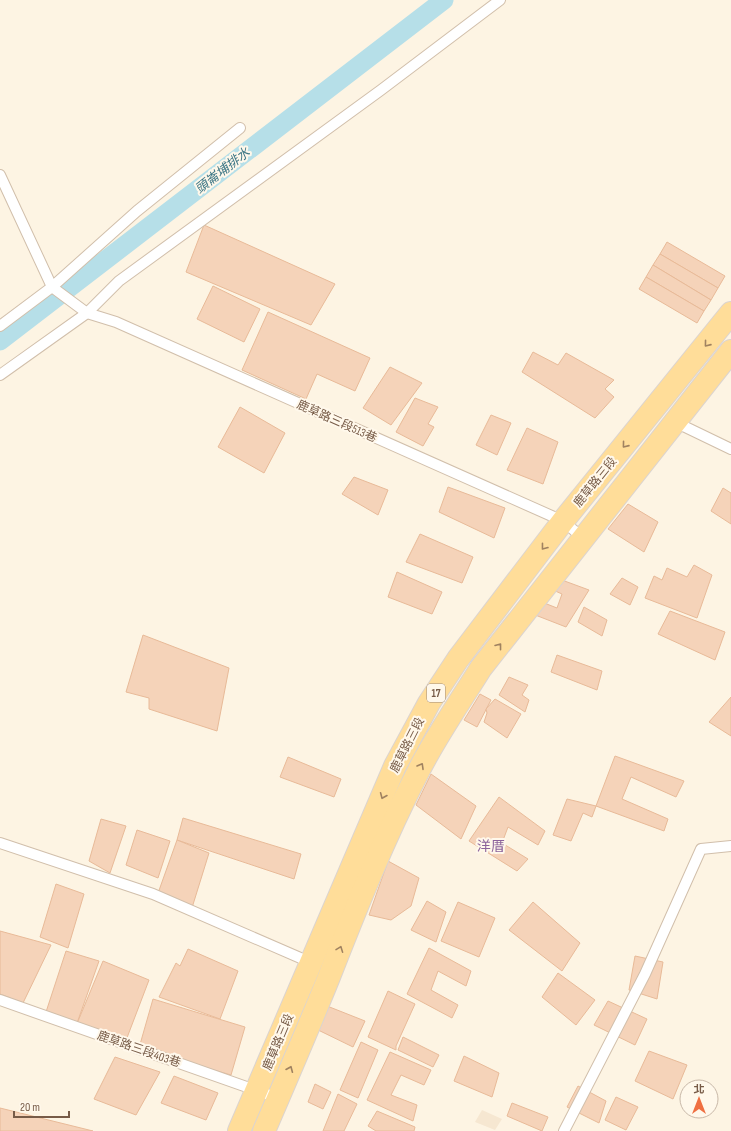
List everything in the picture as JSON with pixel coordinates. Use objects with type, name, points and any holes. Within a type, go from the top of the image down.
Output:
[{"type":"main road","name":"鹿草路三段","points":[[240,1131],[395,766],[429,703],[458,659],[563,521],[731,313]]},
{"type":"main road","name":"鹿草路三段","points":[[264,1131],[329,978],[353,915],[418,771],[481,668],[731,351]]},
{"type":"main road","points":[[458,659],[481,668]]},
{"type":"main road","points":[[429,703],[452,715]]},
{"type":"lane","points":[[0,375],[87,313],[119,281],[374,95],[500,0]]},
{"type":"lane","points":[[0,326],[52,287],[137,211],[240,128]]},
{"type":"lane","points":[[0,175],[52,287]]},
{"type":"lane","name":"鹿草路三段513巷","points":[[52,287],[87,313],[116,322],[563,521],[583,538]]},
{"type":"lane","points":[[675,422],[731,448]]},
{"type":"lane","points":[[0,843],[152,894],[312,963]]},
{"type":"lane","points":[[564,1131],[645,974],[701,849],[731,846]]},
{"type":"lane","name":"鹿草路三段403巷","points":[[0,1000],[278,1098]]},
{"type":"shaded area","points":[[482,1110],[502,1119],[495,1130],[475,1122]]},
{"type":"building","points":[[204,225],[335,284],[311,325],[186,272]]},
{"type":"building","points":[[667,242],[725,276],[718,288],[660,254]]},
{"type":"building","points":[[660,254],[718,288],[711,300],[653,265]]},
{"type":"building","points":[[653,265],[711,300],[704,311],[646,277]]},
{"type":"building","points":[[646,277],[704,311],[697,323],[639,289]]},
{"type":"building","points":[[213,286],[260,309],[244,342],[197,319]]},
{"type":"building","points":[[268,312],[370,358],[355,391],[317,374],[306,399],[242,370]]},
{"type":"building","points":[[533,352],[558,365],[566,353],[614,380],[605,389],[614,397],[595,418],[522,372]]},
{"type":"building","points":[[390,367],[422,383],[391,425],[363,408]]},
{"type":"building","points":[[415,398],[438,407],[428,424],[434,427],[423,446],[396,432]]},
{"type":"building","points":[[240,407],[285,433],[264,473],[218,447]]},
{"type":"building","points":[[491,415],[511,423],[497,455],[476,445]]},
{"type":"building","points":[[527,428],[558,442],[543,484],[507,470]]},
{"type":"building","points":[[354,477],[388,490],[378,515],[342,494]]},
{"type":"building","points":[[448,487],[505,508],[494,538],[439,512]]},
{"type":"building","points":[[723,488],[731,493],[731,524],[711,511]]},
{"type":"building","points":[[628,504],[658,522],[644,552],[608,529]]},
{"type":"building","points":[[420,534],[473,557],[462,583],[406,562]]},
{"type":"building","points":[[694,565],[712,575],[697,618],[645,598],[654,576],[662,580],[667,568],[687,577]]},
{"type":"building","points":[[397,572],[442,592],[432,614],[388,597]]},
{"type":"building","points":[[551,576],[589,590],[566,627],[525,611],[534,599],[557,608],[562,594],[544,586]]},
{"type":"building","points":[[622,578],[638,587],[630,605],[610,594]]},
{"type":"building","points":[[584,607],[607,620],[602,636],[578,622]]},
{"type":"building","points":[[670,611],[725,632],[715,660],[658,634]]},
{"type":"building","points":[[143,635],[229,668],[217,731],[149,709],[149,698],[126,692]]},
{"type":"building","points":[[557,655],[602,671],[597,690],[551,672]]},
{"type":"building","points":[[509,677],[528,685],[522,695],[529,700],[525,712],[499,695]]},
{"type":"building","points":[[480,694],[491,700],[477,727],[464,720]]},
{"type":"building","points":[[731,697],[731,736],[709,722]]},
{"type":"building","points":[[495,699],[521,714],[507,738],[484,722],[487,713],[486,709]]},
{"type":"building","points":[[615,756],[684,781],[676,797],[631,777],[622,799],[668,819],[664,831],[596,806]]},
{"type":"building","points":[[288,757],[341,779],[334,797],[280,777]]},
{"type":"building","points":[[431,774],[476,806],[461,839],[416,805]]},
{"type":"building","points":[[499,797],[545,831],[538,845],[508,827],[502,843],[528,859],[517,871],[469,841]]},
{"type":"building","points":[[567,799],[596,806],[592,817],[583,813],[571,841],[553,835]]},
{"type":"building","points":[[183,818],[301,854],[294,879],[177,840]]},
{"type":"building","points":[[101,819],[126,826],[110,873],[89,861]]},
{"type":"building","points":[[137,830],[170,841],[158,878],[126,865]]},
{"type":"building","points":[[177,840],[209,853],[191,911],[157,896]]},
{"type":"building","points":[[388,861],[419,878],[411,906],[391,920],[369,915]]},
{"type":"building","points":[[56,884],[84,894],[68,948],[40,937]]},
{"type":"building","points":[[427,901],[446,912],[436,942],[411,930]]},
{"type":"building","points":[[458,902],[495,918],[479,957],[441,941]]},
{"type":"building","points":[[533,902],[580,943],[562,971],[509,930]]},
{"type":"building","points":[[0,931],[51,945],[23,1003],[0,994]]},
{"type":"building","points":[[429,948],[471,971],[466,986],[438,971],[431,990],[458,1005],[452,1018],[407,994]]},
{"type":"building","points":[[188,949],[238,971],[220,1019],[159,997],[176,963],[180,966]]},
{"type":"building","points":[[66,951],[99,961],[76,1026],[46,1012]]},
{"type":"building","points":[[635,956],[663,962],[657,999],[629,990]]},
{"type":"building","points":[[103,961],[149,980],[125,1043],[76,1026]]},
{"type":"building","points":[[558,973],[595,1000],[576,1025],[542,997]]},
{"type":"building","points":[[388,991],[415,1004],[396,1046],[396,1050],[368,1037]]},
{"type":"building","points":[[153,999],[245,1027],[231,1075],[139,1048]]},
{"type":"building","points":[[608,1001],[647,1019],[635,1045],[594,1025]]},
{"type":"building","points":[[322,1004],[365,1021],[353,1047],[314,1028]]},
{"type":"building","points":[[403,1037],[439,1055],[433,1067],[398,1050]]},
{"type":"building","points":[[361,1042],[378,1050],[358,1098],[340,1090]]},
{"type":"building","points":[[649,1051],[687,1065],[681,1079],[679,1079],[679,1084],[673,1099],[635,1081]]},
{"type":"building","points":[[390,1052],[431,1070],[424,1085],[401,1075],[391,1095],[417,1105],[413,1121],[367,1100]]},
{"type":"building","points":[[464,1056],[499,1073],[492,1097],[454,1081]]},
{"type":"building","points":[[115,1057],[160,1072],[136,1115],[94,1099]]},
{"type":"building","points":[[174,1076],[218,1093],[206,1120],[161,1103]]},
{"type":"building","points":[[315,1084],[331,1092],[323,1109],[308,1102]]},
{"type":"building","points":[[578,1086],[606,1101],[599,1123],[567,1107]]},
{"type":"building","points":[[338,1094],[357,1104],[344,1131],[323,1131]]},
{"type":"building","points":[[616,1097],[638,1107],[626,1130],[605,1120]]},
{"type":"building","points":[[512,1103],[548,1117],[542,1131],[507,1116]]},
{"type":"building","points":[[0,1108],[93,1131],[0,1131]]},
{"type":"building","points":[[377,1111],[415,1127],[414,1131],[376,1131],[368,1126]]},
{"type":"waterway","name":"頭崙埔排水","points":[[0,341],[444,0]]},
{"type":"district","name":"洋厝","points":[[491,846]]}]
